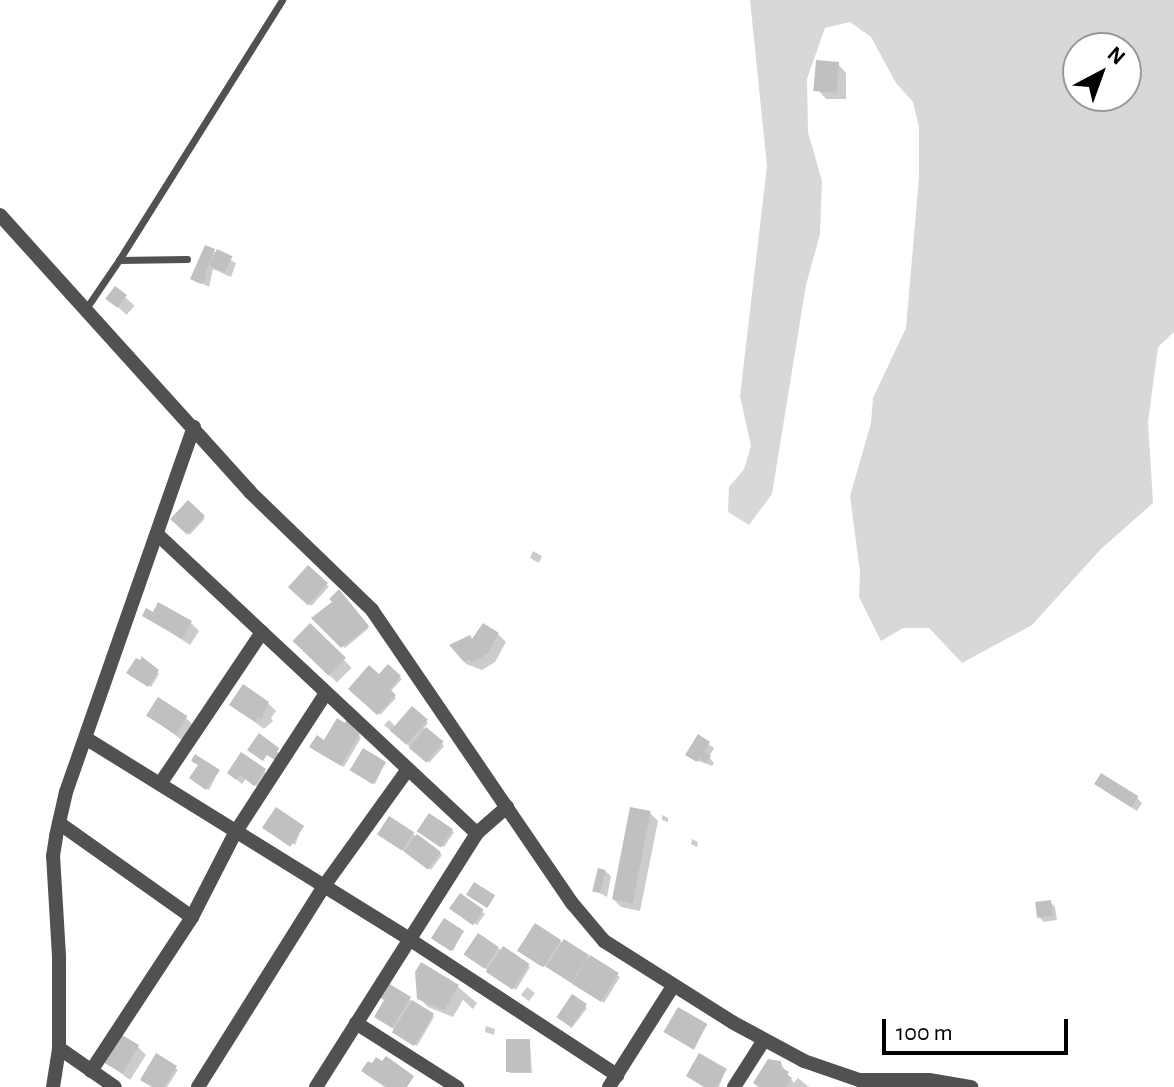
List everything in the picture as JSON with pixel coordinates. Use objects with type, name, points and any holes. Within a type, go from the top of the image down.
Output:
[{"type":"street","points":[[0,215],[5,228],[87,307],[250,492],[372,610],[595,932],[621,954],[764,1040],[857,1083],[929,1080],[971,1087]]},
{"type":"street","points":[[53,1087],[59,1048],[59,956],[53,864],[59,823],[194,427]]},
{"type":"street","points":[[157,534],[477,833]]},
{"type":"street","points":[[160,784],[262,632]]},
{"type":"street","points":[[91,1071],[192,917],[235,833],[326,693]]},
{"type":"street","points":[[87,739],[409,939],[613,1081],[673,986]]},
{"type":"street","points":[[198,1087],[324,886],[408,769]]},
{"type":"street","points":[[316,1087],[477,833],[507,807]]},
{"type":"street","points":[[59,823],[192,917]]},
{"type":"street","points":[[356,1023],[457,1087]]},
{"type":"street","points":[[734,1087],[764,1040]]},
{"type":"street","points":[[59,1048],[115,1087]]},
{"type":"lane","points":[[87,307],[282,0]]},
{"type":"lane","points":[[119,260],[187,259]]},
{"type":"shaded area","points":[[750,0],[1174,0],[1174,332],[1158,347],[1148,422],[1153,503],[1101,549],[1032,625],[962,663],[929,628],[903,628],[881,641],[859,597],[860,572],[850,496],[871,423],[873,398],[906,328],[919,178],[919,127],[913,102],[896,83],[871,37],[850,22],[825,28],[807,79],[808,132],[822,181],[820,234],[806,285],[772,494],[749,525],[728,512],[729,487],[744,469],[751,446],[740,396],[767,166]]},
{"type":"building","points":[[816,60],[839,62],[836,93],[813,91]]},
{"type":"building","points":[[205,245],[215,249],[204,277],[207,278],[201,284],[190,279]]},
{"type":"building","points":[[217,249],[232,256],[225,272],[209,265]]},
{"type":"building","points":[[115,286],[127,295],[117,308],[105,299]]},
{"type":"building","points":[[188,500],[205,516],[187,535],[170,519]]},
{"type":"building","points":[[308,565],[328,583],[308,605],[288,587]]},
{"type":"building","points":[[339,589],[369,626],[341,648],[311,618],[332,602],[329,599]]},
{"type":"building","points":[[158,602],[192,621],[182,639],[142,616],[146,608],[153,612]]},
{"type":"building","points":[[310,623],[346,658],[329,676],[293,641]]},
{"type":"building","points":[[483,623],[499,633],[487,654],[472,663],[469,659],[464,662],[449,645],[470,635],[472,639]]},
{"type":"building","points":[[141,656],[159,670],[148,687],[126,673],[136,658],[141,660]]},
{"type":"building","points":[[388,664],[401,676],[390,689],[396,695],[377,715],[348,689],[369,665],[379,674]]},
{"type":"building","points":[[243,684],[269,702],[261,720],[258,717],[255,722],[229,705]]},
{"type":"building","points":[[158,697],[187,716],[175,735],[146,715]]},
{"type":"building","points":[[412,706],[428,720],[406,745],[390,731]]},
{"type":"building","points":[[337,718],[345,723],[347,720],[360,734],[341,766],[309,747],[317,735],[324,740]]},
{"type":"building","points":[[426,727],[444,742],[426,762],[409,748]]},
{"type":"building","points":[[259,733],[279,748],[277,752],[281,754],[276,761],[267,755],[263,761],[247,750]]},
{"type":"building","points":[[698,734],[710,742],[704,752],[711,756],[706,763],[685,755]]},
{"type":"building","points":[[363,748],[386,762],[373,784],[350,770]]},
{"type":"building","points":[[241,752],[266,769],[254,786],[240,775],[236,780],[227,773]]},
{"type":"building","points":[[195,754],[220,770],[206,790],[189,778],[198,765],[191,761]]},
{"type":"building","points":[[1101,773],[1138,796],[1131,807],[1094,784]]},
{"type":"building","points":[[276,807],[304,826],[290,847],[262,828]]},
{"type":"building","points":[[630,807],[651,811],[633,903],[612,899]]},
{"type":"building","points":[[429,813],[453,829],[441,847],[417,831]]},
{"type":"building","points":[[389,816],[414,832],[402,851],[377,834]]},
{"type":"building","points":[[417,834],[441,852],[428,870],[404,852]]},
{"type":"building","points":[[598,868],[606,870],[600,893],[592,891]]},
{"type":"building","points":[[474,882],[495,895],[487,908],[466,895]]},
{"type":"building","points":[[460,893],[484,910],[473,925],[449,909]]},
{"type":"building","points":[[1051,900],[1053,916],[1037,918],[1035,902]]},
{"type":"building","points":[[444,918],[464,931],[451,951],[431,938]]},
{"type":"building","points":[[535,923],[561,940],[543,968],[517,951]]},
{"type":"building","points":[[478,933],[499,947],[484,969],[463,955]]},
{"type":"building","points":[[564,939],[589,955],[571,983],[546,967]]},
{"type":"building","points":[[503,946],[530,964],[512,990],[486,972]]},
{"type":"building","points":[[590,955],[619,973],[601,1002],[572,984]]},
{"type":"building","points":[[421,962],[459,985],[444,1010],[417,999],[415,972]]},
{"type":"building","points":[[388,983],[411,997],[392,1028],[374,1017],[384,1000],[379,997]]},
{"type":"building","points":[[572,994],[587,1004],[571,1027],[556,1017]]},
{"type":"building","points":[[412,1000],[434,1014],[414,1046],[392,1032]]},
{"type":"building","points":[[678,1007],[707,1024],[693,1049],[664,1032]]},
{"type":"building","points":[[120,1034],[139,1045],[123,1074],[104,1063]]},
{"type":"building","points":[[506,1039],[530,1039],[530,1072],[506,1072]]},
{"type":"building","points":[[156,1053],[177,1066],[164,1087],[152,1087],[140,1080]]},
{"type":"building","points":[[699,1053],[727,1069],[716,1087],[704,1087],[686,1076]]},
{"type":"building","points":[[386,1056],[414,1076],[407,1087],[385,1087],[361,1071],[368,1061],[372,1063],[376,1057],[382,1061]]},
{"type":"building","points":[[768,1059],[781,1061],[782,1068],[789,1072],[787,1075],[792,1078],[786,1087],[759,1087],[753,1083]]}]
